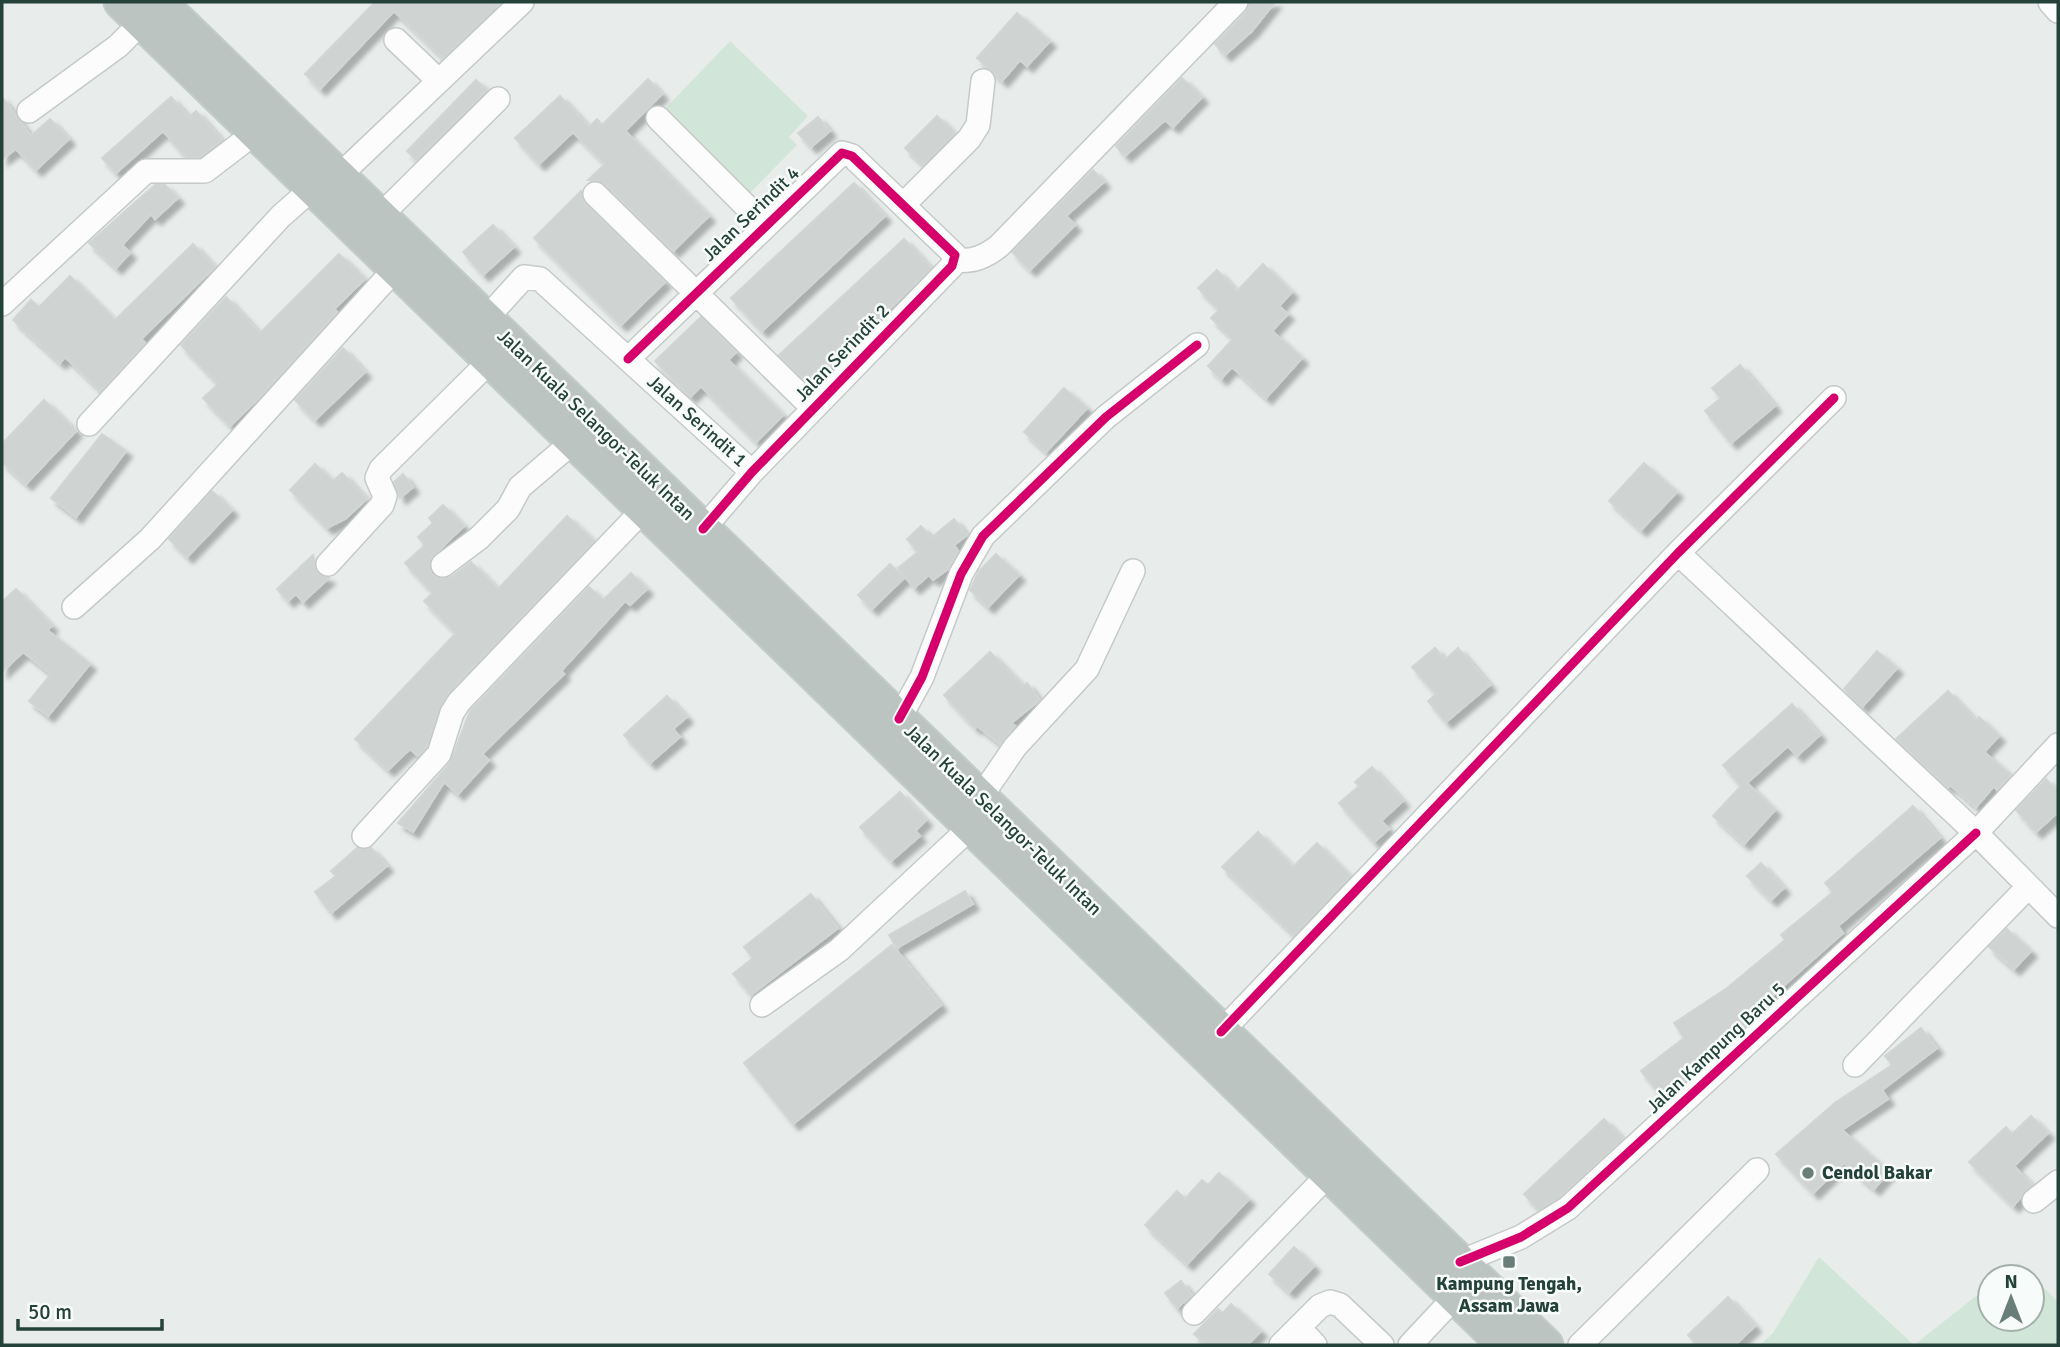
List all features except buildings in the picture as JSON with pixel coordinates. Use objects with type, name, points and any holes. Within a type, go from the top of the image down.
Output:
[{"type":"highway","name":"Jalan Kuala Selangor-Teluk Intan","points":[[141,8],[256,132],[326,182],[380,216],[899,719],[975,812],[1329,1174],[1505,1345]]},
{"type":"highway","name":"Jalan Kuala Selangor-Teluk Intan","points":[[141,8],[326,182],[396,268],[644,509],[975,812],[1221,1032],[1546,1345]]},
{"type":"street","points":[[89,424],[281,216],[326,182],[522,2]]},
{"type":"street","points":[[983,81],[982,109],[978,125],[969,139],[904,204],[951,249],[955,260],[973,260],[986,256],[999,246],[1236,2]]},
{"type":"street","points":[[2050,2],[2058,11]]},
{"type":"street","points":[[29,111],[118,47],[141,8]]},
{"type":"street","points":[[396,40],[439,81]]},
{"type":"street","points":[[380,216],[498,99]]},
{"type":"street","points":[[658,118],[765,225]]},
{"type":"street","points":[[2,304],[146,172],[205,172],[256,132]]},
{"type":"street","name":"Jalan Serindit 4","points":[[628,359],[842,153],[852,156],[904,204]]},
{"type":"street","points":[[595,194],[813,408]]},
{"type":"street","name":"Jalan Serindit 2","points":[[703,529],[752,472],[955,260]]},
{"type":"street","points":[[74,607],[150,539],[396,268]]},
{"type":"street","name":"Jalan Serindit 1","points":[[486,319],[520,281],[535,277],[752,472]]},
{"type":"street","points":[[899,719],[922,677],[961,574],[984,536],[1106,417],[1197,345]]},
{"type":"street","points":[[328,564],[382,505],[385,496],[377,478],[380,469],[491,360]]},
{"type":"street","points":[[1221,1032],[1678,553],[1834,398]]},
{"type":"street","points":[[443,565],[479,538],[508,509],[520,487],[574,441]]},
{"type":"street","points":[[364,836],[439,754],[452,713],[460,702],[644,509]]},
{"type":"street","points":[[1678,553],[1976,833],[2058,916]]},
{"type":"street","points":[[762,1005],[839,950],[975,812],[1023,736],[1087,669],[1133,571]]},
{"type":"street","name":"Jalan Kampung Baru 5","points":[[1461,1262],[1521,1237],[1568,1208],[1976,833],[2058,745]]},
{"type":"street","points":[[1855,1065],[2028,887]]},
{"type":"street","points":[[1580,1345],[1757,1170]]},
{"type":"street","points":[[1195,1313],[1329,1174]]},
{"type":"street","points":[[2034,1201],[2058,1182]]},
{"type":"street","points":[[1410,1345],[1455,1297]]},
{"type":"street","points":[[1281,1345],[1325,1303],[1336,1302],[1382,1345]]},
{"type":"street","points":[[1299,1328],[1315,1345]]},
{"type":"green space","points":[[730,41],[808,116],[789,137],[797,145],[750,193],[663,111]]},
{"type":"green space","points":[[1819,1257],[1914,1345],[1760,1345],[1773,1333]]},
{"type":"green space","points":[[2046,1290],[2058,1302],[2058,1345],[1914,1345],[1976,1296],[1976,1333],[2046,1333]]},
{"type":"cycle path","points":[[628,359],[842,153],[852,156],[955,255],[952,266],[752,472],[703,529]]},
{"type":"cycle path","points":[[899,719],[922,677],[961,574],[983,536],[1106,417],[1197,345]]},
{"type":"cycle path","points":[[1221,1032],[1678,553],[1834,398]]},
{"type":"cycle path","points":[[1460,1262],[1521,1237],[1568,1208],[1976,833]]},
{"type":"place","name":"Cendol Bakar","points":[[1808,1173]]},
{"type":"place","name":"Kampung Tengah, Assam Jawa","points":[[1509,1262]]}]
